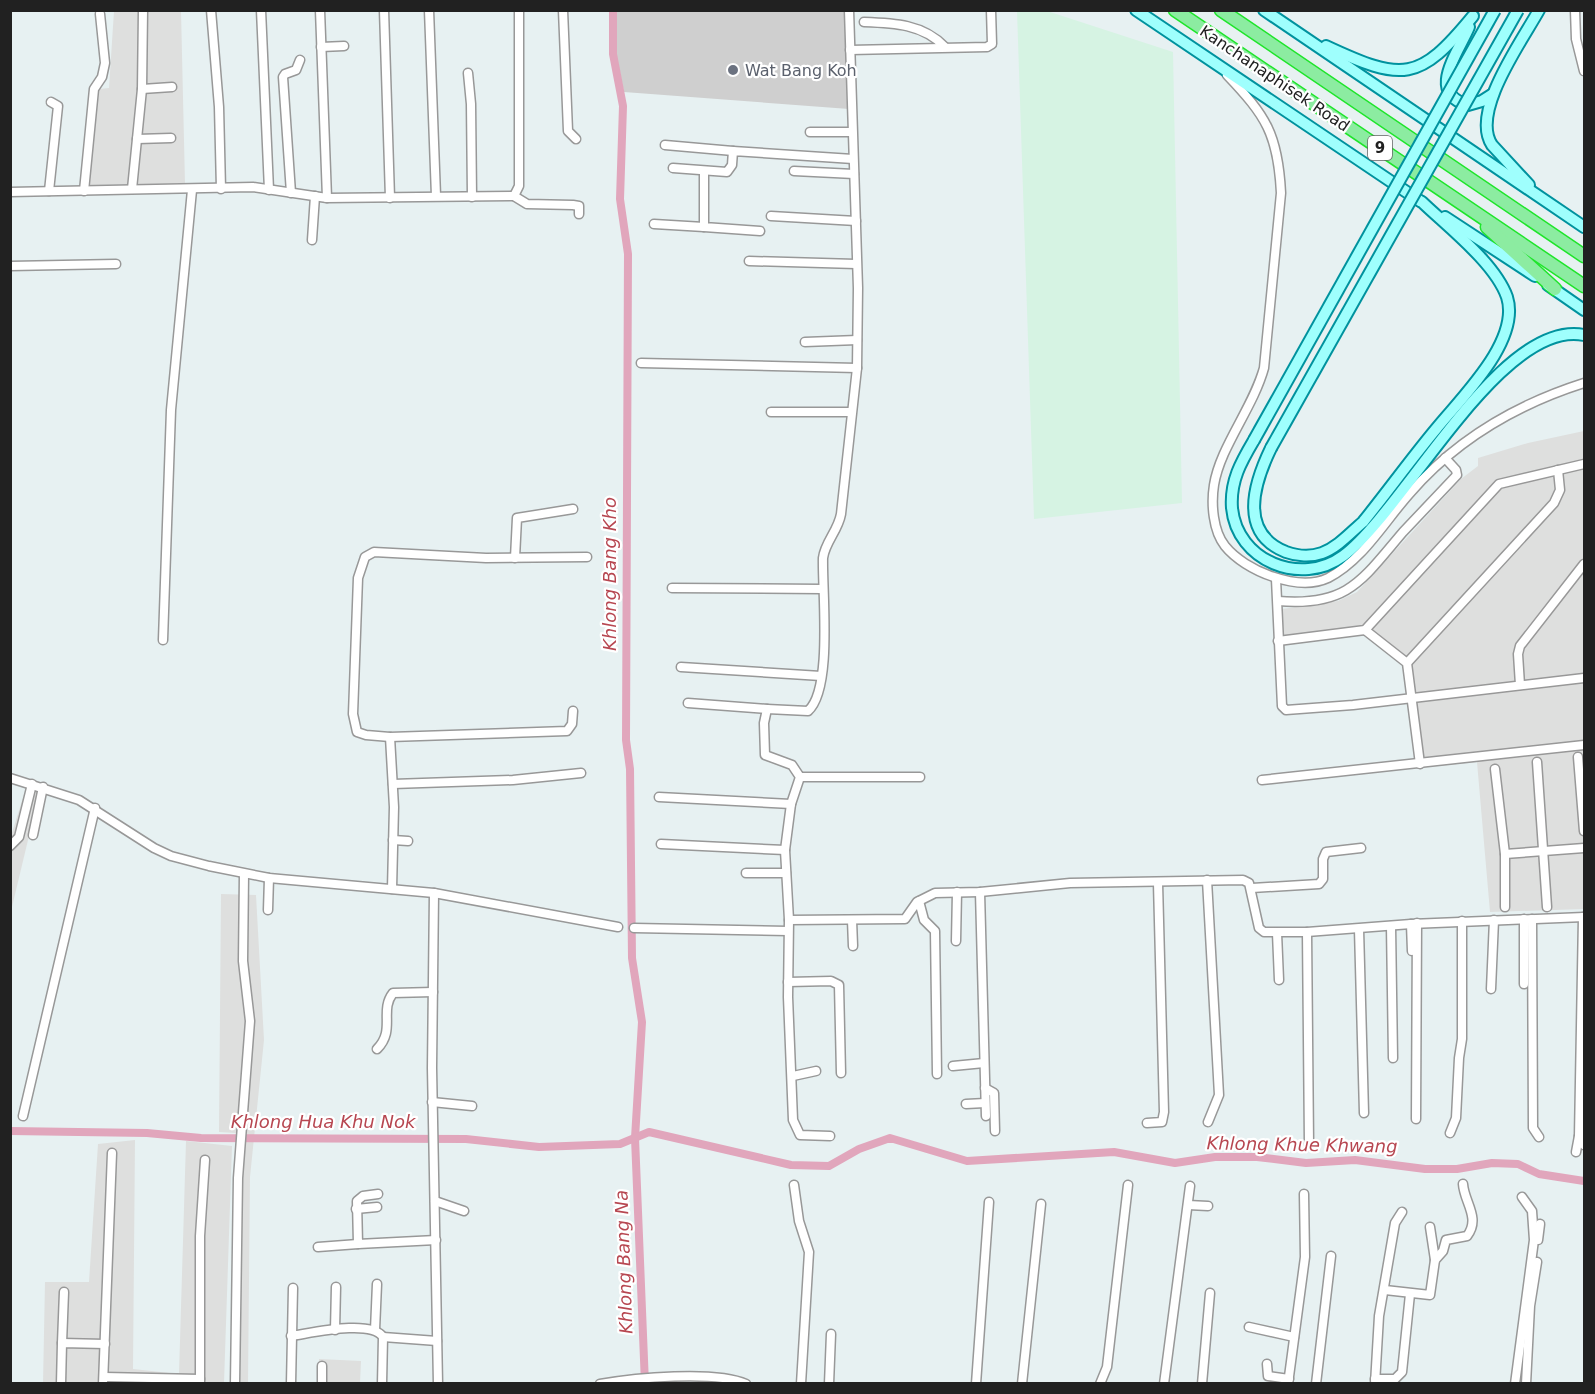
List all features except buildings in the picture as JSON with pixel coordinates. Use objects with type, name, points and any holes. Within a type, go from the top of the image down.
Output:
[{"type":"highway","name":"Kanchanaphisek Road","points":[[1175,10],[1584,286]]},
{"type":"highway","name":"Kanchanaphisek Road","points":[[1221,10],[1584,256]]},
{"type":"highway","points":[[1473,211],[1500,240],[1555,289]]},
{"type":"main road","points":[[1136,10],[1584,310]]},
{"type":"main road","points":[[1264,10],[1584,227]]},
{"type":"main road","points":[[1495,10],[1233,481],[1232,507],[1237,526],[1254,551],[1270,563],[1292,569],[1306,570],[1323,566],[1345,555],[1364,536],[1465,412],[1512,362],[1529,348],[1555,336],[1584,335]]},
{"type":"main road","points":[[1422,202],[1488,268],[1507,298],[1509,314],[1506,331],[1486,367],[1363,522],[1342,542],[1321,554],[1300,555],[1271,545],[1253,513],[1255,487],[1271,448],[1518,10]]},
{"type":"main road","points":[[1539,10],[1493,94],[1485,125],[1487,138],[1544,201]]},
{"type":"main road","points":[[1298,34],[1376,68],[1402,70],[1431,62],[1452,43],[1475,13]]},
{"type":"main road","points":[[1475,13],[1448,72],[1446,85],[1452,97],[1468,105],[1482,101],[1493,94]]},
{"type":"street","points":[[132,189],[142,89],[143,10]]},
{"type":"street","points":[[211,10],[219,107],[222,189]]},
{"type":"street","points":[[261,10],[269,190]]},
{"type":"street","points":[[320,10],[327,198]]},
{"type":"street","points":[[384,10],[390,198]]},
{"type":"street","points":[[429,10],[436,196]]},
{"type":"street","points":[[514,196],[519,186],[519,10]]},
{"type":"street","points":[[563,10],[568,131],[576,139]]},
{"type":"street","points":[[688,703],[808,711],[815,700],[826,639],[822,589],[824,550],[835,535],[841,514],[857,368],[856,222],[849,10]]},
{"type":"street","points":[[850,50],[990,46],[993,35],[991,10]]},
{"type":"street","points":[[1575,10],[1584,71]]},
{"type":"street","points":[[84,191],[94,89],[102,77],[105,63],[100,14]]},
{"type":"street","points":[[864,22],[905,24],[935,38],[945,47]]},
{"type":"street","points":[[321,47],[344,46]]},
{"type":"street","points":[[291,193],[283,77],[296,69],[300,60]]},
{"type":"street","points":[[1220,68],[1259,110],[1269,127],[1280,168],[1281,193],[1264,368],[1251,406],[1219,466],[1212,502],[1216,529],[1225,546],[1248,565],[1276,579],[1312,582],[1327,578],[1361,552],[1410,492],[1445,458],[1477,433],[1519,409],[1584,382]]},
{"type":"street","points":[[468,73],[471,105],[472,197]]},
{"type":"street","points":[[142,89],[172,87]]},
{"type":"street","points":[[49,192],[58,106],[51,102]]},
{"type":"street","points":[[810,132],[852,132]]},
{"type":"street","points":[[137,139],[171,138]]},
{"type":"street","points":[[665,145],[853,159]]},
{"type":"street","points":[[673,168],[704,172],[729,171],[733,151]]},
{"type":"street","points":[[794,171],[854,174]]},
{"type":"street","points":[[704,172],[704,227]]},
{"type":"street","points":[[10,192],[222,189],[269,190],[327,198],[514,196],[527,204],[579,206],[579,214]]},
{"type":"street","points":[[163,640],[171,410],[192,190]]},
{"type":"street","points":[[312,240],[315,196]]},
{"type":"street","points":[[771,216],[856,222]]},
{"type":"street","points":[[654,224],[760,231]]},
{"type":"street","points":[[749,261],[856,264]]},
{"type":"street","points":[[10,266],[116,264]]},
{"type":"street","points":[[805,342],[857,340]]},
{"type":"street","points":[[641,363],[857,368]]},
{"type":"street","points":[[771,412],[851,412]]},
{"type":"street","points":[[1278,601],[1318,600],[1338,594],[1361,582],[1457,475],[1456,470],[1445,458]]},
{"type":"street","points":[[1278,641],[1365,630],[1499,484],[1584,464]]},
{"type":"street","points":[[1407,663],[1554,503],[1560,490],[1558,470]]},
{"type":"street","points":[[514,558],[517,518],[573,509]]},
{"type":"street","points":[[573,711],[572,723],[567,731],[390,737],[366,735],[355,729],[357,590],[359,570],[365,556],[374,552],[514,558],[587,557]]},
{"type":"street","points":[[1520,685],[1518,654],[1521,646],[1584,564]]},
{"type":"street","points":[[1276,579],[1282,706],[1286,710],[1584,678]]},
{"type":"street","points":[[672,588],[822,589]]},
{"type":"street","points":[[1365,630],[1407,663],[1420,764]]},
{"type":"street","points":[[681,667],[820,676]]},
{"type":"street","points":[[767,709],[764,723],[765,755],[792,765],[800,777]]},
{"type":"street","points":[[390,737],[393,784],[392,889]]},
{"type":"street","points":[[1262,780],[1584,745]]},
{"type":"street","points":[[1578,757],[1584,831]]},
{"type":"street","points":[[1537,762],[1545,851],[1547,907]]},
{"type":"street","points":[[1495,769],[1504,854],[1505,907]]},
{"type":"street","points":[[393,784],[513,780],[581,773]]},
{"type":"street","points":[[800,777],[920,777]]},
{"type":"street","points":[[800,777],[791,804],[785,850],[789,920],[788,982],[793,1076],[792,1112],[798,1133],[803,1136],[830,1136]]},
{"type":"street","points":[[10,778],[43,787],[95,808],[154,848],[171,856],[244,874],[434,893],[618,927]]},
{"type":"street","points":[[10,846],[19,837],[32,784]]},
{"type":"street","points":[[33,835],[43,787]]},
{"type":"street","points":[[659,796],[791,804]]},
{"type":"street","points":[[22,1116],[95,808]]},
{"type":"street","points":[[393,840],[408,841]]},
{"type":"street","points":[[661,844],[785,850]]},
{"type":"street","points":[[1251,888],[1319,884],[1323,879],[1323,859],[1326,852],[1361,848]]},
{"type":"street","points":[[1504,854],[1584,848]]},
{"type":"street","points":[[746,873],[786,873]]},
{"type":"street","points":[[235,1383],[239,1154],[250,1021],[243,961],[244,874]]},
{"type":"street","points":[[268,910],[269,878]]},
{"type":"street","points":[[1207,880],[1218,1095],[1208,1122]]},
{"type":"street","points":[[789,920],[905,920],[919,901],[935,893],[980,892],[1070,884],[1207,880],[1243,880],[1251,888],[1259,928],[1264,932],[1307,932],[1414,923],[1584,917],[1582,1083],[1576,1152]]},
{"type":"street","points":[[1147,1123],[1162,1122],[1164,1112],[1158,883]]},
{"type":"street","points":[[956,941],[957,892]]},
{"type":"street","points":[[980,892],[986,1116]]},
{"type":"street","points":[[434,893],[432,1102],[438,1383]]},
{"type":"street","points":[[919,901],[924,920],[935,931],[938,1074]]},
{"type":"street","points":[[1524,984],[1528,919]]},
{"type":"street","points":[[1528,919],[1533,1128],[1539,1137]]},
{"type":"street","points":[[852,920],[853,946]]},
{"type":"street","points":[[1491,989],[1494,920]]},
{"type":"street","points":[[1450,1133],[1456,1118],[1462,1039],[1462,921]]},
{"type":"street","points":[[1412,1038],[1414,923]]},
{"type":"street","points":[[1414,923],[1416,1119]]},
{"type":"street","points":[[1391,926],[1393,1058]]},
{"type":"street","points":[[634,928],[788,931]]},
{"type":"street","points":[[1359,929],[1364,1113]]},
{"type":"street","points":[[1307,932],[1309,1144]]},
{"type":"street","points":[[1277,933],[1279,980]]},
{"type":"street","points":[[788,982],[831,981],[839,985],[841,1073]]},
{"type":"street","points":[[377,1049],[387,1038],[390,996],[395,992],[433,993]]},
{"type":"street","points":[[953,1066],[984,1063]]},
{"type":"street","points":[[793,1076],[816,1071]]},
{"type":"street","points":[[985,1088],[994,1093],[995,1131]]},
{"type":"street","points":[[432,1102],[472,1106]]},
{"type":"street","points":[[966,1104],[985,1103]]},
{"type":"street","points":[[1579,1136],[1584,1144]]},
{"type":"street","points":[[112,1153],[104,1380],[200,1381],[200,1236],[205,1160]]},
{"type":"street","points":[[1435,1260],[1443,1251],[1447,1239],[1465,1237],[1472,1229],[1473,1212],[1465,1197],[1463,1184]]},
{"type":"street","points":[[794,1185],[799,1221],[809,1252],[801,1383]]},
{"type":"street","points":[[1100,1383],[1109,1355],[1128,1185]]},
{"type":"street","points":[[1164,1383],[1190,1186]]},
{"type":"street","points":[[358,1244],[356,1209],[359,1198],[378,1194]]},
{"type":"street","points":[[1267,1364],[1268,1376],[1289,1381],[1305,1257],[1304,1194]]},
{"type":"street","points":[[1515,1383],[1534,1240],[1532,1211],[1522,1197]]},
{"type":"street","points":[[435,1201],[464,1211]]},
{"type":"street","points":[[976,1383],[989,1202]]},
{"type":"street","points":[[1022,1383],[1041,1204]]},
{"type":"street","points":[[1188,1205],[1208,1206]]},
{"type":"street","points":[[356,1209],[377,1207]]},
{"type":"street","points":[[1402,1212],[1395,1223],[1379,1316],[1375,1381],[1395,1379],[1401,1372],[1410,1294]]},
{"type":"street","points":[[1526,1383],[1530,1306],[1535,1286],[1540,1224]]},
{"type":"street","points":[[1385,1290],[1430,1295],[1435,1260],[1430,1227]]},
{"type":"street","points":[[318,1247],[436,1240]]},
{"type":"street","points":[[1316,1383],[1331,1256]]},
{"type":"street","points":[[375,1330],[377,1284]]},
{"type":"street","points":[[335,1330],[336,1287]]},
{"type":"street","points":[[291,1383],[293,1288]]},
{"type":"street","points":[[61,1383],[64,1292]]},
{"type":"street","points":[[1202,1383],[1210,1293]]},
{"type":"street","points":[[1248,1327],[1294,1337]]},
{"type":"street","points":[[291,1336],[335,1330],[375,1330],[383,1337],[437,1341]]},
{"type":"street","points":[[828,1383],[831,1334]]},
{"type":"street","points":[[382,1383],[383,1337]]},
{"type":"street","points":[[62,1343],[105,1344]]},
{"type":"street","points":[[322,1366],[322,1383]]},
{"type":"street","points":[[600,1383],[652,1377],[730,1380],[746,1383]]},
{"type":"shaded area","points":[[114,11],[181,11],[185,184],[89,185],[99,89],[109,88]]},
{"type":"shaded area","name":"Wat Bang Koh","points":[[615,11],[845,11],[849,109],[624,92],[615,48]]},
{"type":"shaded area","points":[[1017,11],[1047,11],[1173,52],[1182,503],[1034,519]]},
{"type":"shaded area","points":[[1584,431],[1584,909],[1490,912],[1477,762],[1418,768],[1404,662],[1365,634],[1275,643],[1275,610],[1338,601],[1357,592],[1461,479],[1478,466],[1478,458],[1528,443]]},
{"type":"shaded area","points":[[26,788],[40,790],[11,911],[11,836]]},
{"type":"shaded area","points":[[221,894],[256,895],[264,1040],[250,1177],[248,1383],[230,1383],[236,1133],[219,1132]]},
{"type":"shaded area","points":[[135,1140],[133,1369],[179,1374],[186,1141],[232,1146],[224,1383],[43,1384],[45,1282],[89,1282],[98,1144]]},
{"type":"shaded area","points":[[319,1359],[361,1361],[360,1383],[319,1383]]},
{"type":"waterway","name":"Khlong Bang Kho","points":[[613,10],[613,54],[623,106],[620,199],[628,254],[626,740],[630,769],[632,958],[642,1022],[635,1138],[645,1384]]},
{"type":"waterway","name":"Khlong Khue Khwang","points":[[10,1131],[147,1133],[201,1138],[466,1139],[539,1147],[620,1144],[649,1132],[791,1165],[829,1166],[859,1149],[890,1138],[967,1161],[1114,1152],[1175,1163],[1215,1157],[1257,1157],[1306,1163],[1355,1160],[1425,1169],[1457,1169],[1492,1163],[1518,1164],[1539,1174],[1584,1181]]},
{"type":"place","name":"Wat Bang Koh","points":[[733,70]]},
{"type":"water label","name":"Khlong Hua Khu Nok","points":[[323,1122]]},
{"type":"water label","name":"Khlong Bang Na","points":[[624,1262]]}]
